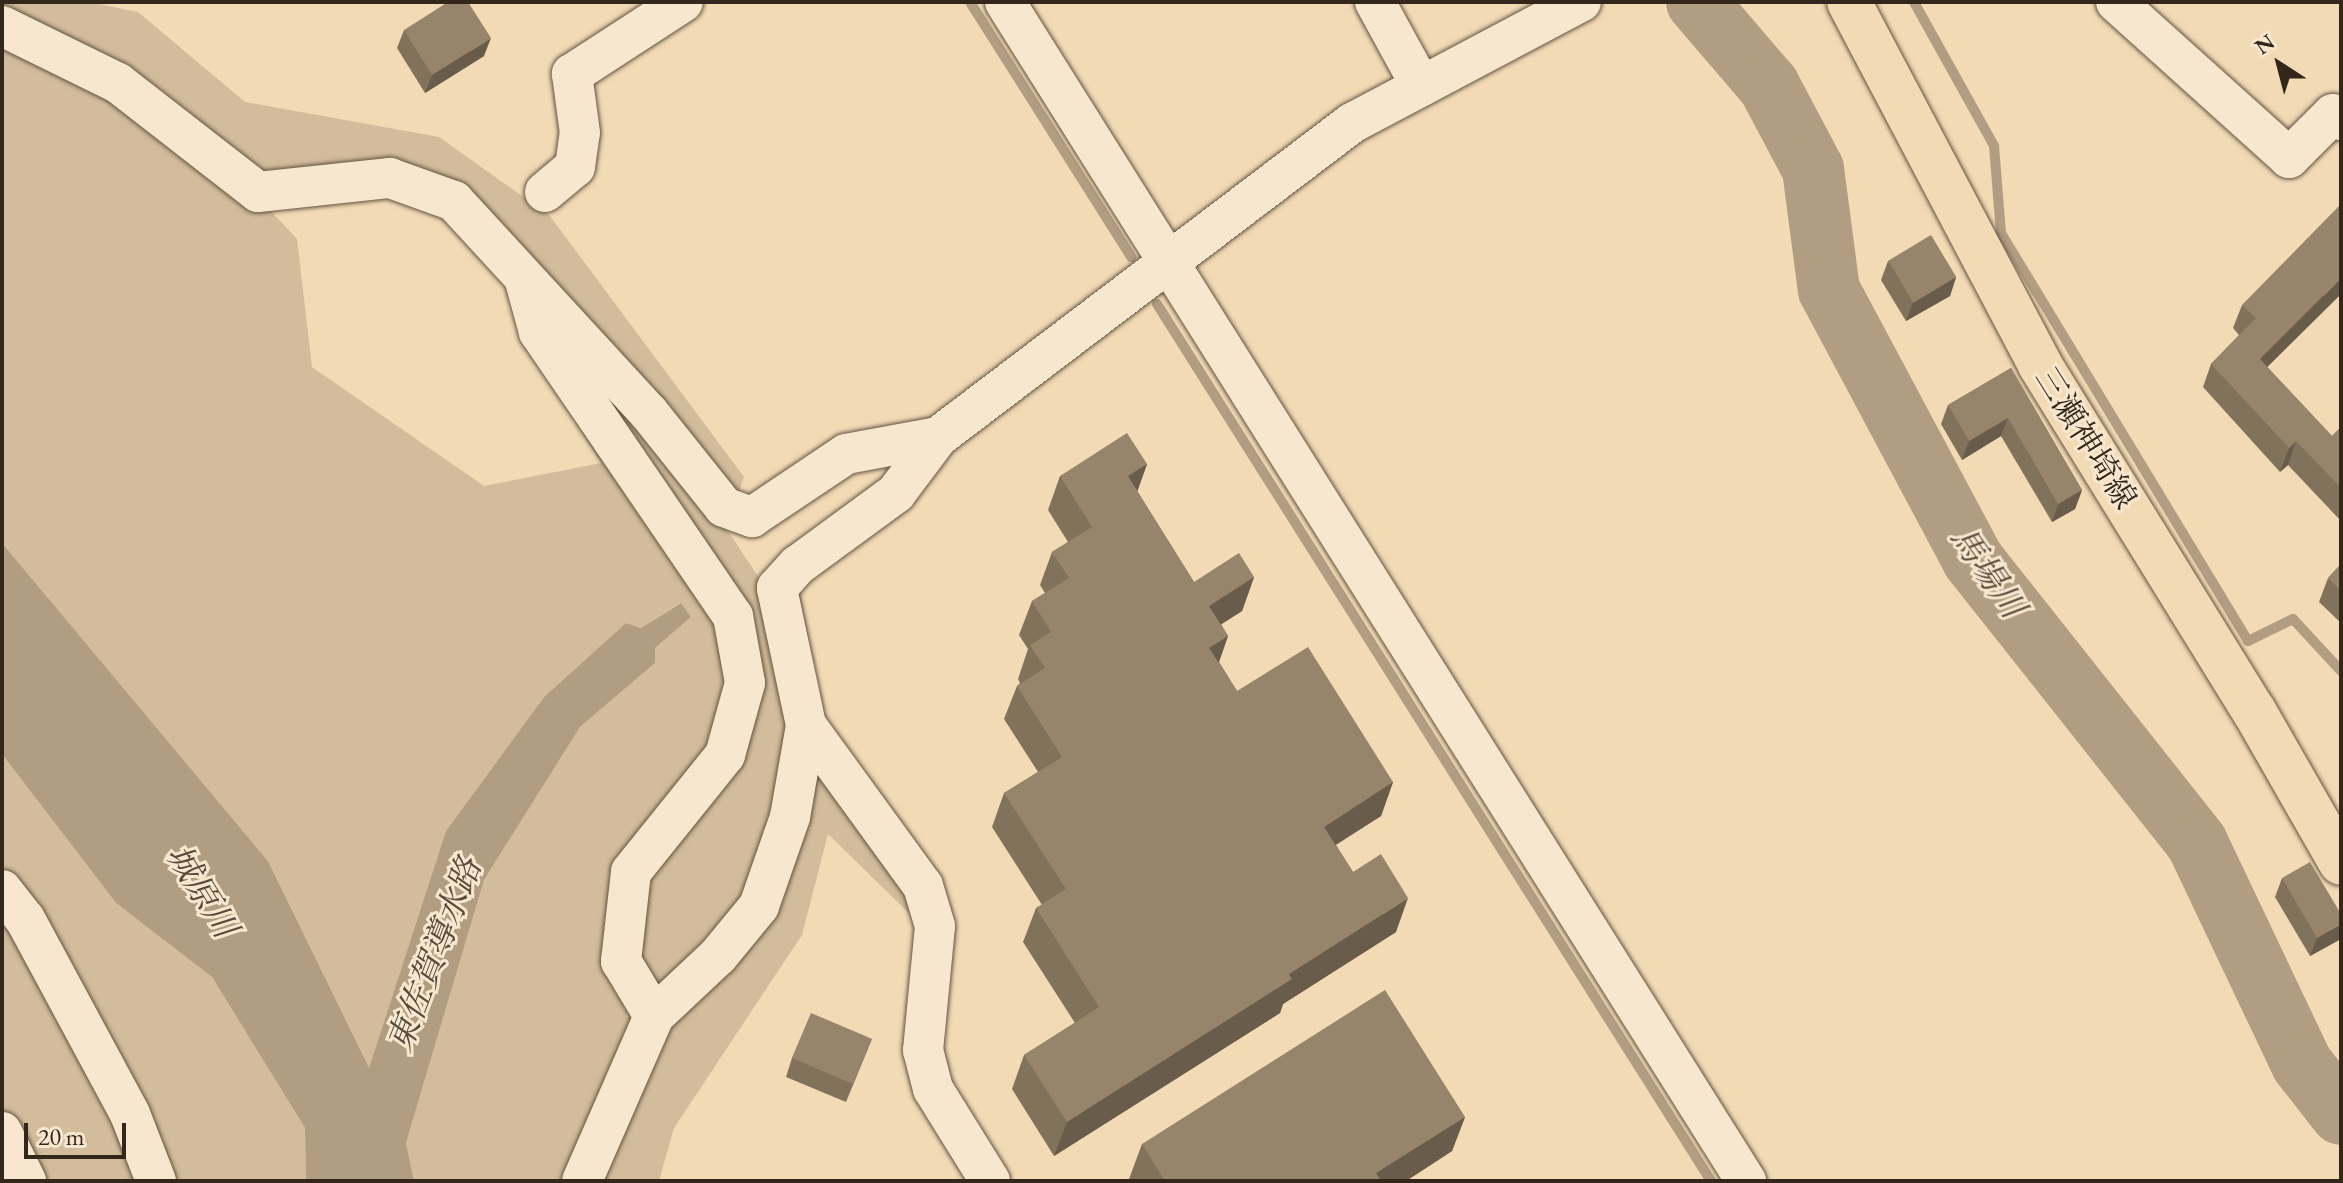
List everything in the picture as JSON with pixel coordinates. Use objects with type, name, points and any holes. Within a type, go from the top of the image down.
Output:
[{"type":"main road","name":"三瀬神埼線","points":[[1849,2],[2040,365],[2254,711],[2341,863]]},
{"type":"street","points":[[1005,2],[1746,1181]]},
{"type":"street","points":[[1375,2],[1421,86]]},
{"type":"street","points":[[582,1181],[654,1016],[718,956],[759,906],[790,817],[806,725],[777,588],[798,565],[896,493],[938,437],[1352,123],[1581,2]]},
{"type":"street","points":[[2116,2],[2289,158],[2333,114],[2341,120]]},
{"type":"street","points":[[545,192],[575,167],[580,133],[572,74],[657,8]]},
{"type":"street","points":[[2,26],[118,83],[258,192],[390,178],[454,201],[522,271],[649,413],[724,507],[752,517],[846,454],[938,437]]},
{"type":"street","points":[[522,271],[539,332],[733,616],[745,683],[725,755],[631,872],[621,961],[654,1016]]},
{"type":"street","points":[[806,725],[923,886],[935,926],[923,1050],[933,1089],[990,1181]]},
{"type":"street","points":[[2,890],[25,919],[130,1114],[156,1181]]},
{"type":"street","points":[[2,1132],[26,1181]]},
{"type":"shaded area","points":[[2,2],[89,2],[138,12],[245,102],[439,137],[550,216],[744,477],[726,528],[769,593],[800,592],[827,735],[918,922],[828,834],[802,935],[674,1128],[659,1181],[414,1181],[406,1143],[484,880],[580,727],[655,663],[655,648],[691,617],[680,603],[641,628],[626,623],[544,697],[446,831],[369,1069],[268,861],[2,543]],"holes":[[[397,192],[439,208],[506,278],[523,339],[601,463],[484,486],[312,367],[297,239],[266,206]]]},
{"type":"shaded area","points":[[2,754],[116,903],[212,977],[305,1128],[306,1181],[36,1181],[2,1125]]},
{"type":"water","points":[[2,543],[268,861],[369,1068],[446,831],[544,697],[626,623],[641,628],[681,603],[691,617],[655,648],[655,663],[580,727],[484,880],[406,1143],[414,1181],[306,1181],[305,1128],[212,977],[116,903],[2,754]]},
{"type":"building","points":[[448,2],[468,2],[491,38],[432,75],[404,30]]},
{"type":"building","points":[[2341,204],[2341,278],[2260,359],[2332,436],[2341,427],[2341,488],[2296,441],[2289,448],[2211,364],[2256,318],[2242,305]]},
{"type":"building","points":[[1931,235],[1956,277],[1913,303],[1888,261]]},
{"type":"building","points":[[2011,368],[2082,490],[2058,504],[2008,418],[1969,441],[1948,405]]},
{"type":"building","points":[[1127,433],[1147,464],[1128,476],[1194,582],[1239,553],[1254,577],[1209,606],[1228,636],[1209,648],[1237,691],[1308,647],[1393,782],[1324,827],[1353,872],[1381,854],[1408,898],[1289,974],[1292,979],[1067,1122],[1024,1055],[1099,1007],[1036,908],[1066,889],[1004,793],[1062,757],[1017,686],[1045,668],[1030,645],[1051,632],[1032,601],[1069,578],[1052,552],[1092,527],[1060,476]]},
{"type":"building","points":[[2341,564],[2341,591],[2328,578]]},
{"type":"building","points":[[2310,862],[2341,914],[2341,924],[2317,938],[2282,878]]},
{"type":"building","points":[[1385,990],[1465,1117],[1376,1173],[1381,1181],[1165,1181],[1142,1144]]},
{"type":"building","points":[[811,1013],[872,1039],[853,1084],[792,1058]]},
{"type":"waterway","points":[[970,2],[1131,257]]},
{"type":"waterway","name":"馬場川","points":[[1697,2],[1769,86],[1813,169],[1829,290],[1973,560],[2197,843],[2302,1064],[2341,1114]]},
{"type":"waterway","points":[[1914,2],[1994,146],[2001,233],[2248,641],[2293,619],[2341,671]]},
{"type":"waterway","points":[[1157,304],[1711,1181]]},
{"type":"water label","name":"城原川","points":[[202,891]]},
{"type":"water label","name":"東佐賀導水路","points":[[434,955]]}]
